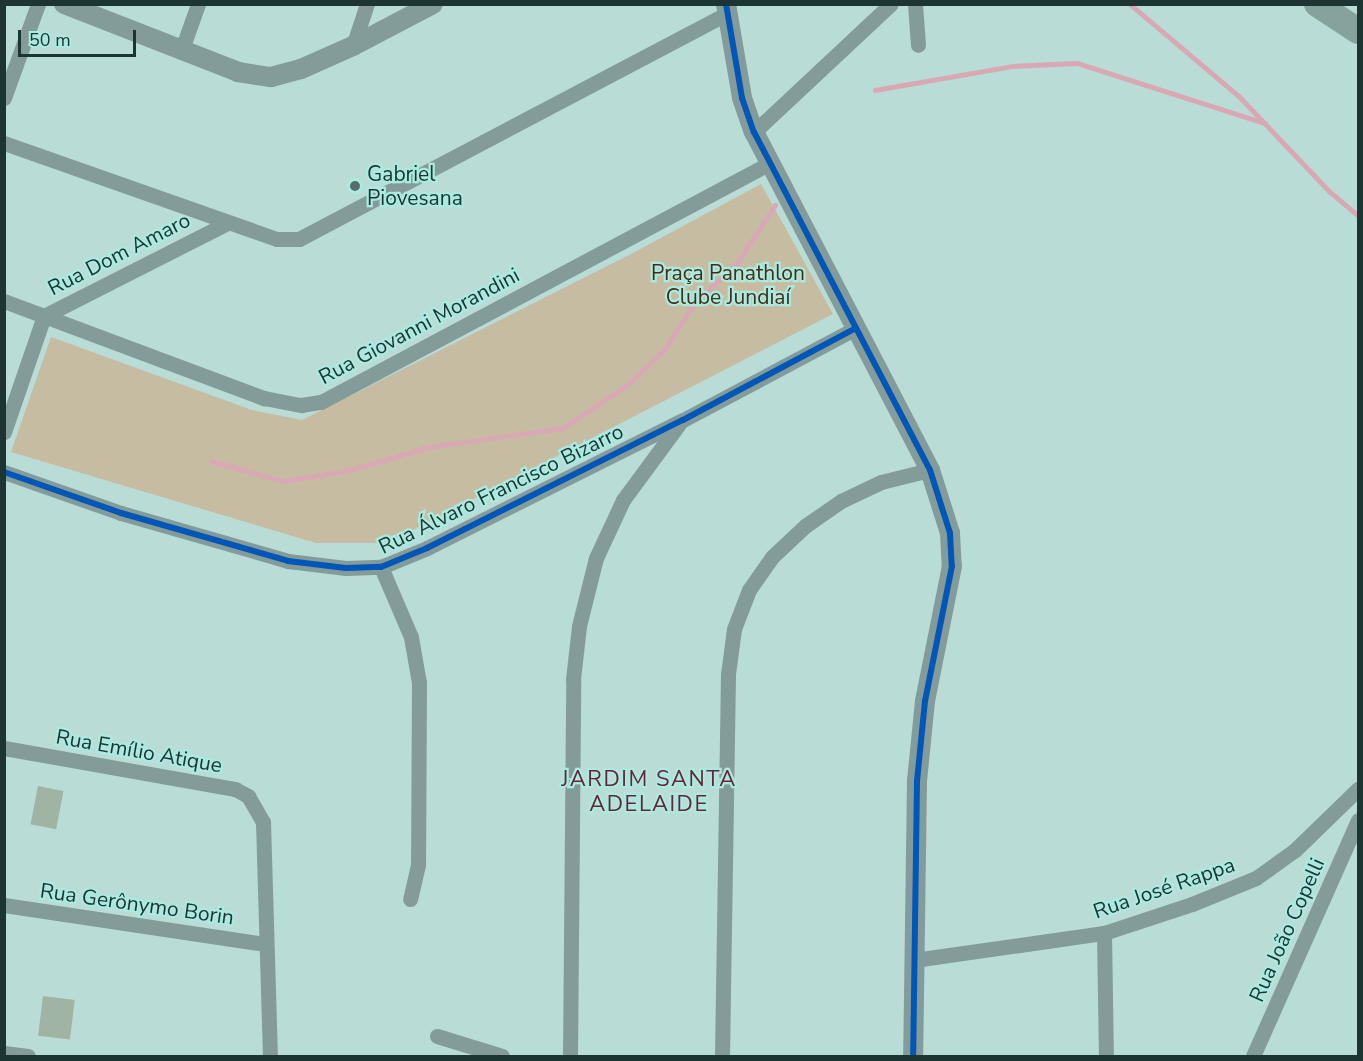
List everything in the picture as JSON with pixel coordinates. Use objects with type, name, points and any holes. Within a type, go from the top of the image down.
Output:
[{"type":"highway","points":[[1317,4],[1359,31]]},
{"type":"street","points":[[4,98],[38,4]]},
{"type":"street","points":[[64,4],[181,52],[238,72],[271,77],[301,69],[353,46],[433,4]]},
{"type":"street","points":[[181,52],[198,4]]},
{"type":"street","points":[[353,46],[368,4]]},
{"type":"street","points":[[754,132],[891,4]]},
{"type":"street","points":[[915,4],[918,45]]},
{"type":"street","points":[[4,143],[227,223],[278,239],[299,239],[327,227],[727,9],[742,98],[754,132],[768,164],[930,470],[950,533],[952,566],[924,701],[917,781],[913,1056]]},
{"type":"street","name":"Rua Giovanni Morandini","points":[[4,301],[264,398],[301,405],[321,402],[768,164]]},
{"type":"street","name":"Rua Dom Amaro","points":[[4,432],[44,315],[227,223]]},
{"type":"street","name":"Rua Álvaro Francisco Bizarro","points":[[4,472],[121,513],[288,561],[346,568],[381,567],[427,548],[683,420],[854,329]]},
{"type":"street","points":[[570,1056],[573,679],[579,626],[596,558],[623,500],[683,420]]},
{"type":"street","points":[[722,1056],[728,674],[734,629],[749,590],[772,557],[805,526],[841,501],[881,482],[930,470]]},
{"type":"street","points":[[381,567],[411,637],[419,683],[418,865],[410,899]]},
{"type":"street","name":"Rua Emílio Atique","points":[[4,748],[235,789],[249,796],[263,822],[264,944]]},
{"type":"street","name":"Rua José Rappa","points":[[914,960],[1104,933],[1256,878],[1295,850],[1359,789]]},
{"type":"street","name":"Rua João Copelli","points":[[1253,1056],[1359,820]]},
{"type":"street","name":"Rua Gerônymo Borin","points":[[4,905],[264,944]]},
{"type":"street","points":[[1104,933],[1106,1056]]},
{"type":"street","points":[[264,944],[270,1056]]},
{"type":"street","points":[[436,1036],[502,1056]]},
{"type":"street","points":[[4,1053],[28,1056]]},
{"type":"green space","name":"Praça Panathlon Clube Jundiaí","points":[[761,184],[833,314],[388,543],[316,543],[11,452],[51,337],[252,410],[302,420],[631,254]]},
{"type":"building","points":[[38,786],[64,791],[56,829],[31,824]]},
{"type":"building","points":[[43,996],[75,1000],[70,1040],[38,1036]]},
{"type":"waterway","points":[[1130,4],[1239,96],[1329,191],[1358,215]]},
{"type":"waterway","points":[[875,90],[1013,66],[1077,63],[1265,123]]},
{"type":"waterway","points":[[211,461],[283,481],[346,471],[429,447],[563,428],[627,385],[664,350],[694,304],[737,263],[775,205]]},
{"type":"cycle path","points":[[726,4],[742,98],[754,132],[930,470],[950,533],[952,566],[925,701],[917,781],[913,1056]]},
{"type":"cycle path","points":[[4,472],[121,513],[288,561],[346,568],[381,567],[427,548],[683,420],[854,329]]},
{"type":"place","name":"Gabriel Piovesana","points":[[355,186]]},
{"type":"district","name":"JARDIM SANTA ADELAIDE","points":[[649,792]]}]
